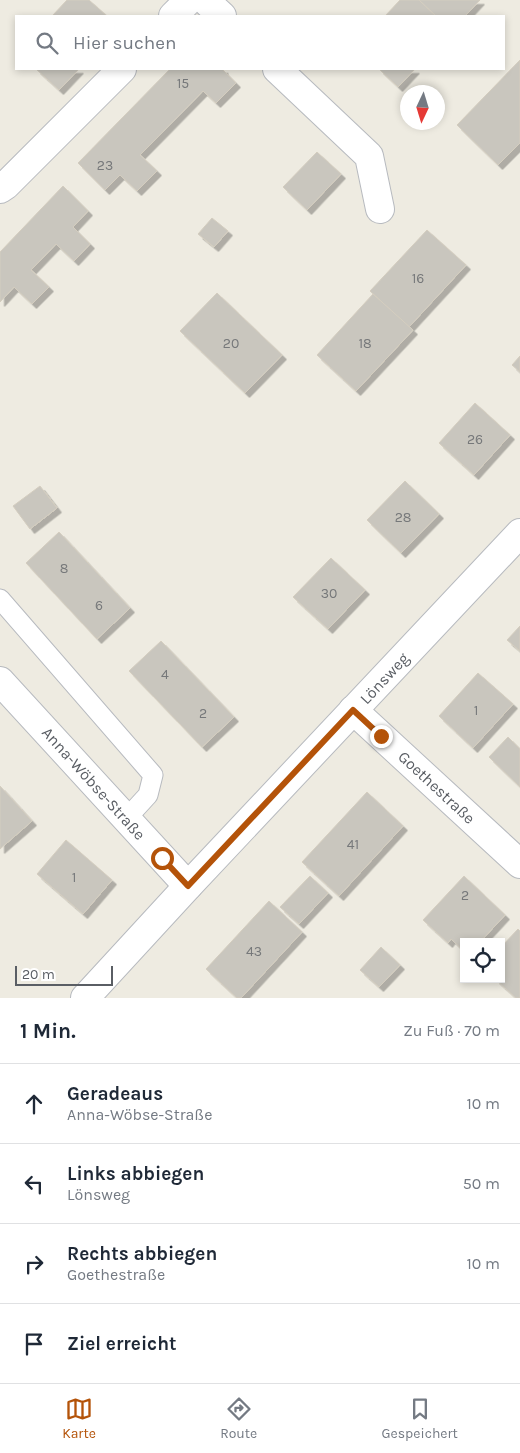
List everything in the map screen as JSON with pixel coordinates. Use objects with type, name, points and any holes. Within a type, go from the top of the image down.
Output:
[{"type":"street","points":[[174,15],[189,0]]},
{"type":"street","points":[[205,0],[221,15]]},
{"type":"street","points":[[0,189],[121,70]]},
{"type":"street","points":[[278,70],[369,156],[380,209]]},
{"type":"street","name":"Lönsweg","points":[[85,998],[520,533]]},
{"type":"street","name":"Anna-Wöbse-Straße","points":[[0,681],[188,886]]},
{"type":"street","name":"Goethestraße","points":[[353,710],[520,864]]},
{"type":"lane","points":[[0,598],[153,775],[148,795],[126,819]]},
{"type":"building","points":[[67,0],[89,0],[106,15],[53,15]]},
{"type":"building","points":[[400,0],[419,0],[435,15],[386,15]]},
{"type":"building","points":[[419,0],[480,0],[466,15],[435,15]]},
{"type":"building","points":[[520,60],[520,143],[498,165],[457,125]]},
{"type":"building","points":[[37,70],[78,70],[59,90]]},
{"type":"building","points":[[169,70],[223,70],[236,83],[216,103],[203,91],[140,155],[157,171],[137,191],[120,175],[105,190],[78,163]]},
{"type":"building","points":[[380,70],[414,70],[398,87]]},
{"type":"building","points":[[317,152],[341,174],[307,210],[283,187]]},
{"type":"building","points":[[63,186],[88,211],[73,227],[90,244],[74,261],[56,244],[31,270],[49,287],[32,304],[14,287],[0,302],[0,252]]},
{"type":"building","points":[[212,218],[228,231],[214,247],[198,234]]},
{"type":"building","points":[[427,230],[466,265],[409,327],[370,291]]},
{"type":"building","points":[[217,293],[282,355],[245,393],[180,331]]},
{"type":"building","points":[[373,294],[413,330],[356,391],[317,355]]},
{"type":"building","points":[[520,356],[520,372],[512,365]]},
{"type":"building","points":[[475,403],[510,435],[474,475],[439,443]]},
{"type":"building","points":[[405,481],[439,514],[401,553],[367,520]]},
{"type":"building","points":[[40,486],[57,508],[30,529],[13,506]]},
{"type":"building","points":[[59,532],[130,608],[97,639],[26,563]]},
{"type":"building","points":[[331,558],[365,590],[328,629],[293,597]]},
{"type":"building","points":[[520,626],[520,651],[507,640]]},
{"type":"building","points":[[161,641],[234,717],[202,747],[129,671]]},
{"type":"building","points":[[478,673],[513,704],[473,748],[439,716]]},
{"type":"building","points":[[508,737],[520,749],[520,787],[489,757]]},
{"type":"building","points":[[0,786],[32,821],[0,849]]},
{"type":"building","points":[[367,792],[403,826],[339,896],[302,862]]},
{"type":"building","points":[[66,840],[112,880],[83,914],[37,874]]},
{"type":"building","points":[[310,876],[328,893],[299,924],[280,907]]},
{"type":"building","points":[[464,876],[505,915],[484,938],[460,938],[460,947],[451,939],[448,943],[423,920]]},
{"type":"building","points":[[269,901],[302,932],[241,998],[237,998],[206,969]]},
{"type":"building","points":[[518,929],[520,931],[520,998],[516,998],[499,983],[505,983],[505,943]]},
{"type":"building","points":[[381,947],[400,965],[379,987],[360,970]]},
{"type":"route","points":[[162,858],[188,886],[353,710],[381,736]]}]
